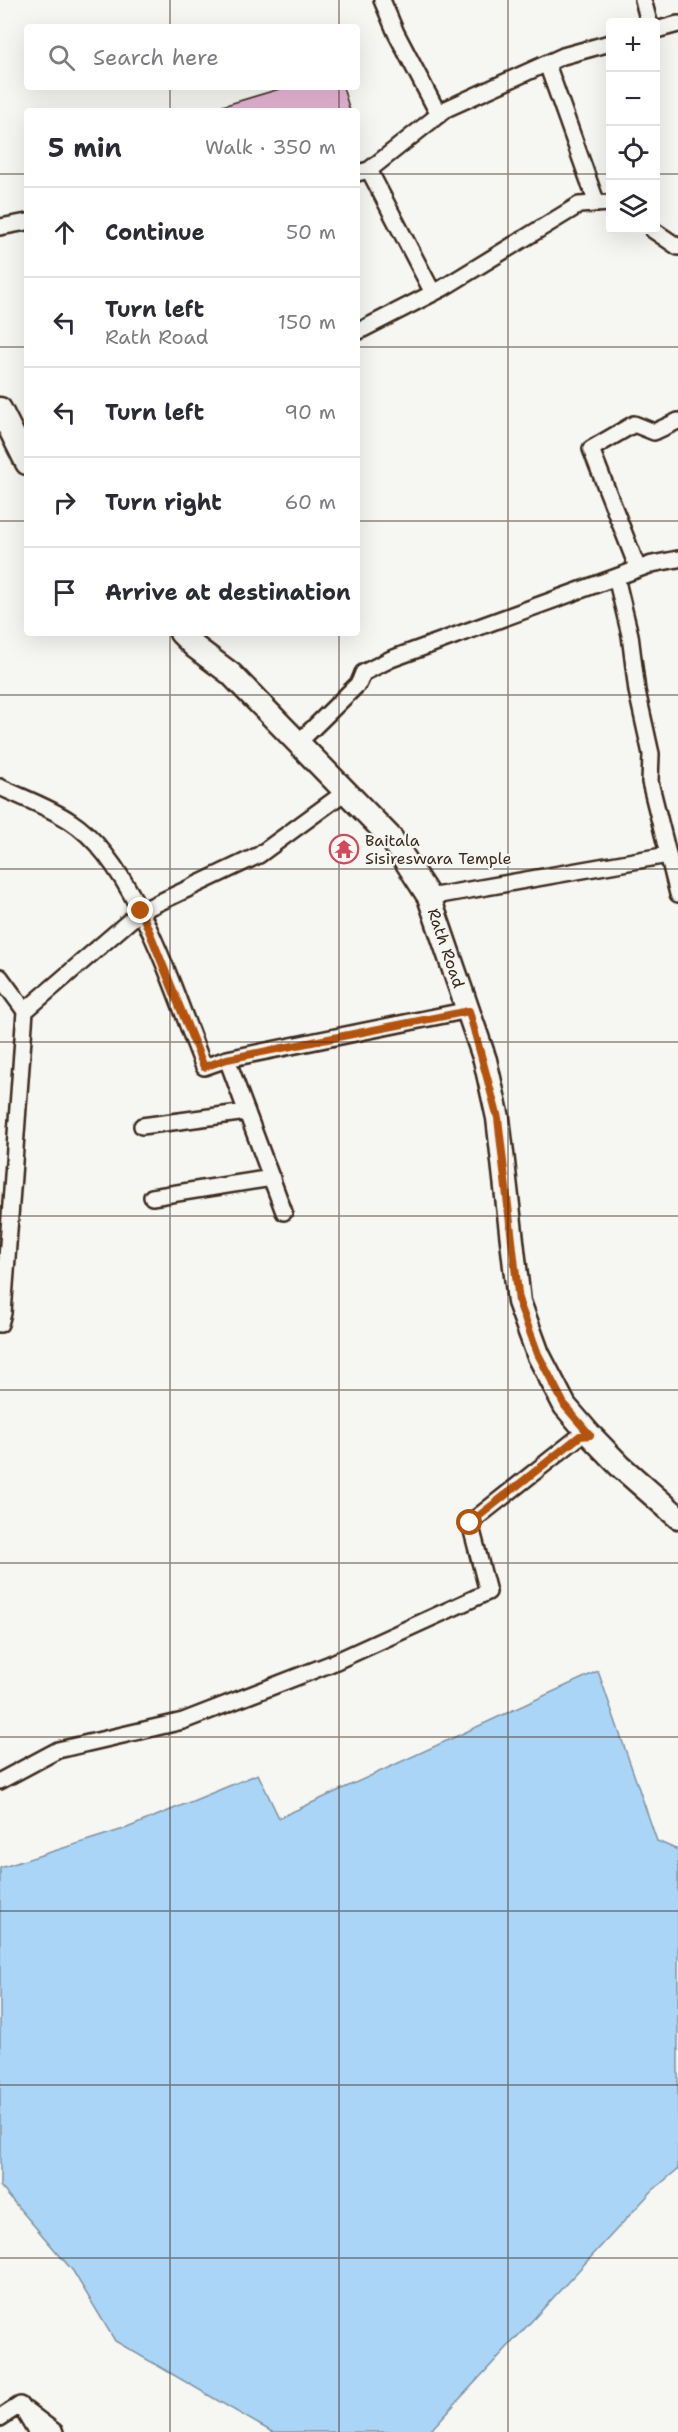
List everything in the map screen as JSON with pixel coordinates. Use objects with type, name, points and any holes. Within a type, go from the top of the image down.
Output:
[{"type":"street","points":[[382,0],[396,33],[439,115]]},
{"type":"street","points":[[643,0],[648,18]]},
{"type":"street","points":[[660,29],[678,24]]},
{"type":"street","points":[[433,293],[363,171],[439,115],[547,64],[606,44]]},
{"type":"street","points":[[360,330],[433,293],[579,205],[604,203],[547,64]]},
{"type":"street","points":[[0,227],[24,223]]},
{"type":"street","points":[[659,234],[678,247]]},
{"type":"street","points":[[0,409],[24,457]]},
{"type":"street","points":[[638,569],[591,449],[634,424],[654,432],[678,421]]},
{"type":"street","points":[[298,743],[359,683],[363,673],[459,632],[638,569],[678,559]]},
{"type":"street","points":[[615,578],[630,635],[637,691],[651,754],[650,782],[678,894]]},
{"type":"street","name":"Rath Road","points":[[184,636],[231,674],[391,838],[429,897],[469,1011],[498,1118],[519,1302],[538,1354],[565,1406],[620,1466],[678,1517]]},
{"type":"street","points":[[0,787],[71,821],[104,851],[141,911],[204,1067],[227,1059],[469,1011]]},
{"type":"street","points":[[0,1324],[3,1312],[25,1011],[141,911],[260,855],[345,792]]},
{"type":"street","points":[[429,897],[668,855]]},
{"type":"street","points":[[0,977],[7,1000],[25,1011]]},
{"type":"street","points":[[227,1059],[284,1212]]},
{"type":"street","points":[[142,1126],[247,1112]]},
{"type":"street","points":[[152,1197],[272,1178]]},
{"type":"street","points":[[0,1781],[58,1750],[183,1721],[204,1713],[330,1664],[488,1592],[470,1523],[580,1436],[590,1435]]},
{"type":"street","points":[[0,2418],[20,2405]]},
{"type":"street","points":[[20,2405],[36,2432]]},
{"type":"street","points":[[20,2405],[55,2432]]},
{"type":"water","points":[[598,1671],[657,1841],[678,1850],[678,2169],[652,2191],[429,2432],[272,2432],[115,2341],[73,2271],[0,2186],[0,1868],[127,1828],[258,1774],[279,1818]]},
{"type":"building","points":[[276,90],[344,90],[349,108],[219,108]]},
{"type":"place","name":"Baitala Sisireswara Temple","points":[[344,849]]},
{"type":"route","points":[[141,911],[204,1067],[227,1059],[469,1011],[498,1118],[519,1302],[538,1354],[565,1406],[590,1435],[580,1436],[470,1523]]}]
